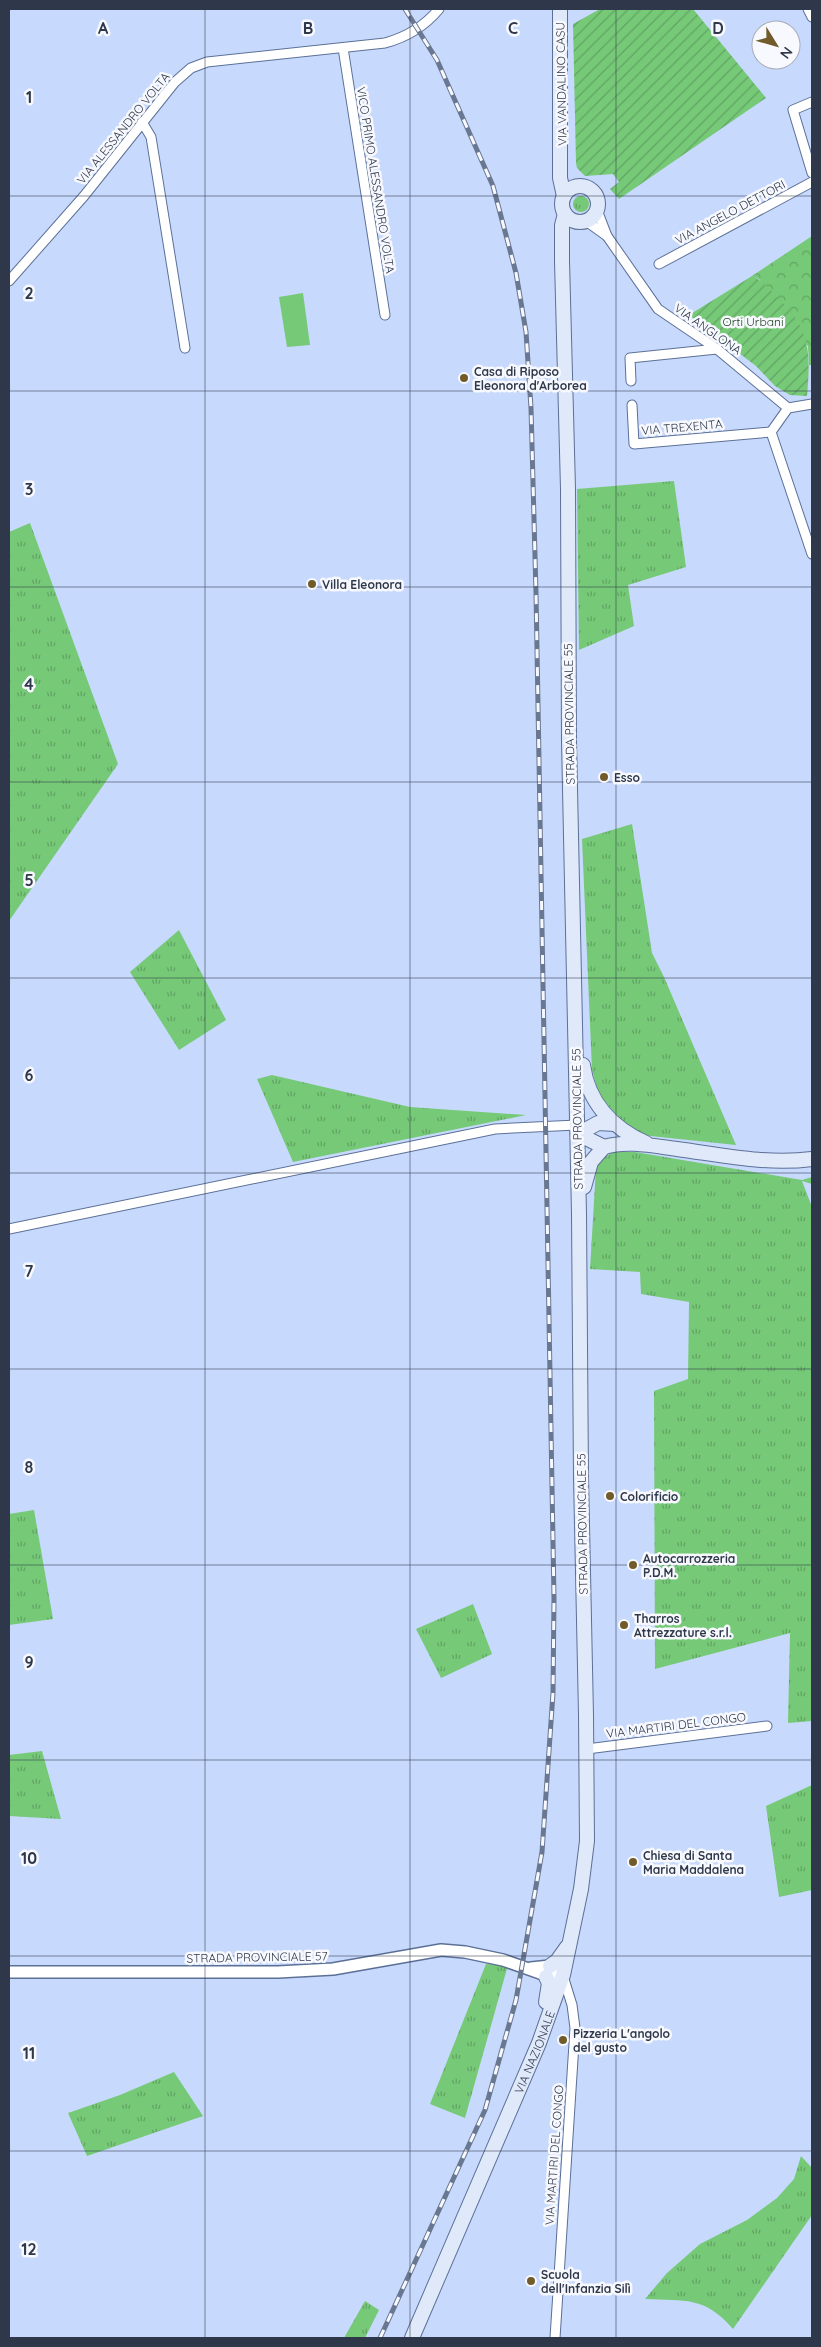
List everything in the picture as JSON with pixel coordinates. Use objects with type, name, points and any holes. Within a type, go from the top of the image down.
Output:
[{"type":"main road","name":"VIA VANDALINO CASU","points":[[560,9],[560,178],[564,196]]},
{"type":"main road","name":"VIA VANDALINO CASU","points":[[561,159],[570,177],[582,186]]},
{"type":"main road","points":[[582,186],[594,192],[598,202],[597,210],[576,219],[562,202],[564,196],[573,188],[582,186]]},
{"type":"main road","name":"STRADA PROVINCIALE 55","points":[[576,219],[562,242],[568,489],[569,741],[579,1214],[581,1486],[587,1749]]},
{"type":"main road","points":[[574,1020],[585,1078],[595,1102],[615,1124],[632,1136],[653,1146]]},
{"type":"main road","points":[[577,1130],[598,1123],[615,1124]]},
{"type":"main road","points":[[577,1130],[604,1147]]},
{"type":"main road","points":[[579,1214],[588,1170],[596,1154],[604,1147],[624,1144],[653,1146],[767,1162],[812,1159]]},
{"type":"main road","name":"VIA NAZIONALE","points":[[412,2338],[538,2043],[563,1975],[581,1890],[587,1842],[587,1749]]},
{"type":"main road","points":[[538,2043],[541,2015],[549,1992],[548,1971],[570,1942]]},
{"type":"street","points":[[808,9],[812,17]]},
{"type":"street","name":"VIA ALESSANDRO VOLTA","points":[[9,281],[84,196],[175,82],[191,68],[206,62],[385,43],[402,38],[418,29],[436,11]]},
{"type":"street","name":"VICO PRIMO ALESSANDRO VOLTA","points":[[343,48],[385,315]]},
{"type":"street","points":[[812,102],[793,110],[812,173]]},
{"type":"street","points":[[142,122],[151,137],[185,348]]},
{"type":"street","name":"VIA ANGELO DETTORI","points":[[659,264],[812,182]]},
{"type":"street","name":"VIA ANGLONA","points":[[597,210],[607,236],[658,309],[717,349],[788,408]]},
{"type":"street","name":"VIA ANGLONA","points":[[576,219],[607,236]]},
{"type":"street","points":[[631,382],[630,358],[717,349]]},
{"type":"street","points":[[812,404],[788,408],[771,432],[812,554]]},
{"type":"street","name":"VIA TREXENTA","points":[[632,405],[634,444],[771,432]]},
{"type":"street","points":[[9,1230],[495,1129],[577,1130]]},
{"type":"street","name":"VIA MARTIRI DEL CONGO","points":[[587,1749],[767,1726]]},
{"type":"street","name":"STRADA PROVINCIALE 57","points":[[9,1972],[278,1972],[333,1970],[441,1950],[465,1952],[548,1971]]},
{"type":"street","points":[[548,1971],[558,1969],[563,1975]]},
{"type":"street","name":"VIA MARTIRI DEL CONGO","points":[[556,2338],[575,2028],[572,2005],[563,1975]]},
{"type":"green space","points":[[600,9],[693,9],[766,98],[619,199],[610,189],[619,182],[613,174],[585,176],[577,168],[576,163],[573,24]]},
{"type":"green space","points":[[581,196],[587,198],[589,204],[587,210],[581,212],[575,210],[573,204],[575,198]]},
{"type":"green space","points":[[812,236],[812,365],[809,365],[808,346],[759,279],[752,276]]},
{"type":"green space","name":"Orti Urbani","points":[[752,276],[765,284],[796,319],[802,330],[806,341],[809,366],[807,396],[790,395],[775,386],[756,366],[689,315]]},
{"type":"green space","points":[[303,293],[310,345],[287,347],[279,297]]},
{"type":"green space","points":[[674,481],[686,567],[628,585],[634,626],[579,650],[577,489]]},
{"type":"green space","points":[[30,523],[118,764],[9,921],[9,532]]},
{"type":"green space","points":[[632,824],[652,953],[736,1145],[641,1135],[618,1117],[599,1095],[592,1070],[582,839]]},
{"type":"green space","points":[[179,930],[226,1020],[179,1050],[130,972]]},
{"type":"green space","points":[[272,1075],[410,1107],[526,1115],[293,1162],[257,1079]]},
{"type":"green space","points":[[613,1152],[635,1152],[802,1180],[812,1177],[812,1184],[802,1181],[812,1207],[812,1721],[788,1723],[790,1633],[655,1669],[654,1391],[688,1379],[689,1302],[641,1294],[640,1272],[590,1269],[596,1168],[602,1159]]},
{"type":"green space","points":[[34,1510],[53,1619],[9,1625],[9,1514]]},
{"type":"green space","points":[[473,1604],[492,1654],[441,1678],[416,1629]]},
{"type":"green space","points":[[42,1751],[61,1819],[9,1816],[9,1755]]},
{"type":"green space","points":[[812,1785],[812,1890],[779,1897],[766,1806]]},
{"type":"green space","points":[[486,1964],[508,1965],[465,2118],[430,2104]]},
{"type":"green space","points":[[174,2072],[203,2116],[87,2156],[68,2113],[120,2095]]},
{"type":"green space","points":[[801,2156],[812,2168],[812,2215],[733,2329],[713,2311],[694,2302],[645,2299],[667,2273],[700,2244],[747,2220],[777,2198],[794,2179]]},
{"type":"green space","points":[[365,2301],[379,2310],[365,2338],[344,2338]]},
{"type":"railway","points":[[380,2338],[485,2110],[516,2000],[542,1852],[553,1693],[554,1598],[536,593],[531,408],[526,332],[516,273],[493,186],[437,60],[405,9]]},
{"type":"place","name":"Casa di Riposo Eleonora d'Arborea","points":[[464,378]]},
{"type":"place","name":"Villa Eleonora","points":[[312,584]]},
{"type":"place","name":"Esso","points":[[604,777]]},
{"type":"place","name":"Colorificio","points":[[610,1496]]},
{"type":"place","name":"Autocarrozzeria P.D.M.","points":[[633,1565]]},
{"type":"place","name":"Tharros Attrezzature s.r.l.","points":[[624,1625]]},
{"type":"place","name":"Chiesa di Santa Maria Maddalena","points":[[633,1862]]},
{"type":"place","name":"Pizzeria L'angolo del gusto","points":[[563,2040]]},
{"type":"place","name":"Scuola dell'Infanzia Silì","points":[[531,2281]]}]
